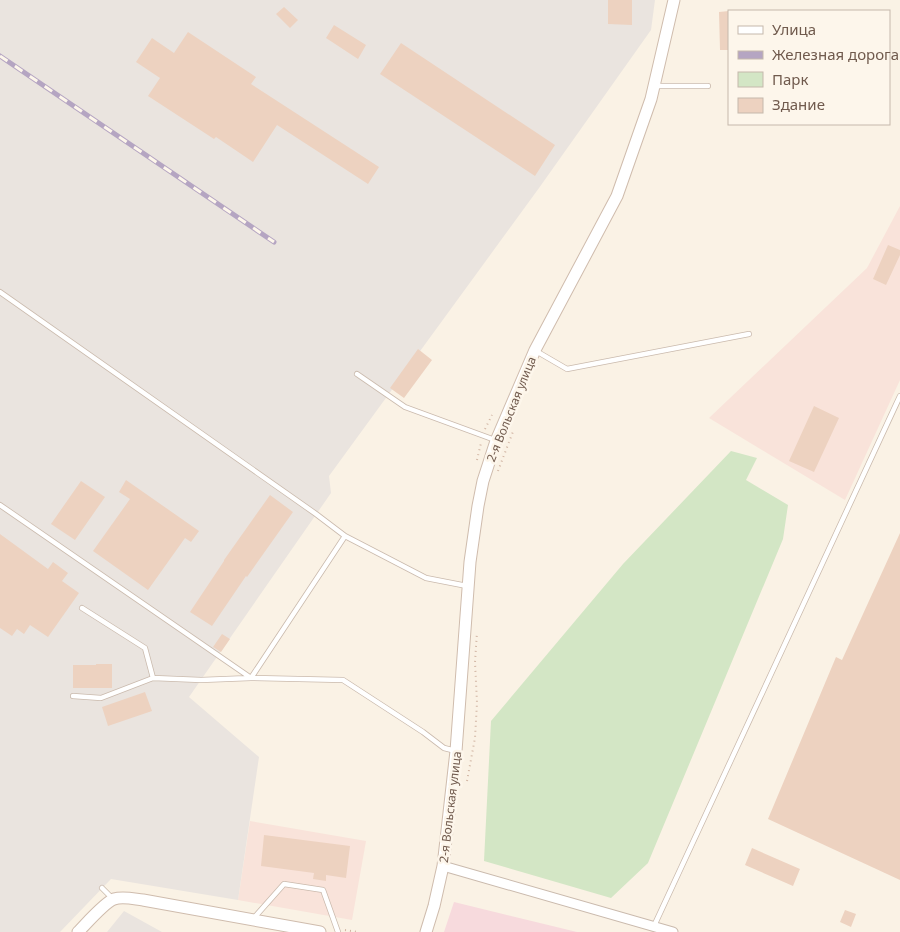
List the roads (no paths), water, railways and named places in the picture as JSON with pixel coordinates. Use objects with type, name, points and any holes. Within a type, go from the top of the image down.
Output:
[{"type":"main road","name":"2-я Вольская улица","points":[[426,932],[443,866],[456,751],[470,562],[478,506],[484,481],[496,440],[535,350],[617,196],[651,99],[674,0]]},
{"type":"main road","points":[[78,932],[99,910],[113,899],[122,898],[143,900],[320,932]]},
{"type":"street","points":[[443,866],[673,932]]},
{"type":"lane","points":[[653,86],[708,86]]},
{"type":"lane","points":[[0,292],[345,536],[426,578],[468,586]]},
{"type":"lane","points":[[535,350],[567,369],[749,334]]},
{"type":"lane","points":[[357,374],[405,407],[496,440]]},
{"type":"lane","points":[[654,926],[900,396]]},
{"type":"lane","points":[[0,505],[251,678]]},
{"type":"lane","points":[[251,678],[345,536]]},
{"type":"lane","points":[[82,608],[145,648],[153,678]]},
{"type":"lane","points":[[72,696],[101,698],[153,678],[342,680],[423,732],[444,748],[456,751]]},
{"type":"lane","points":[[252,920],[284,884],[323,890],[338,932]]},
{"type":"lane","points":[[102,888],[113,899]]},
{"type":"railway","points":[[0,56],[274,242]]}]
